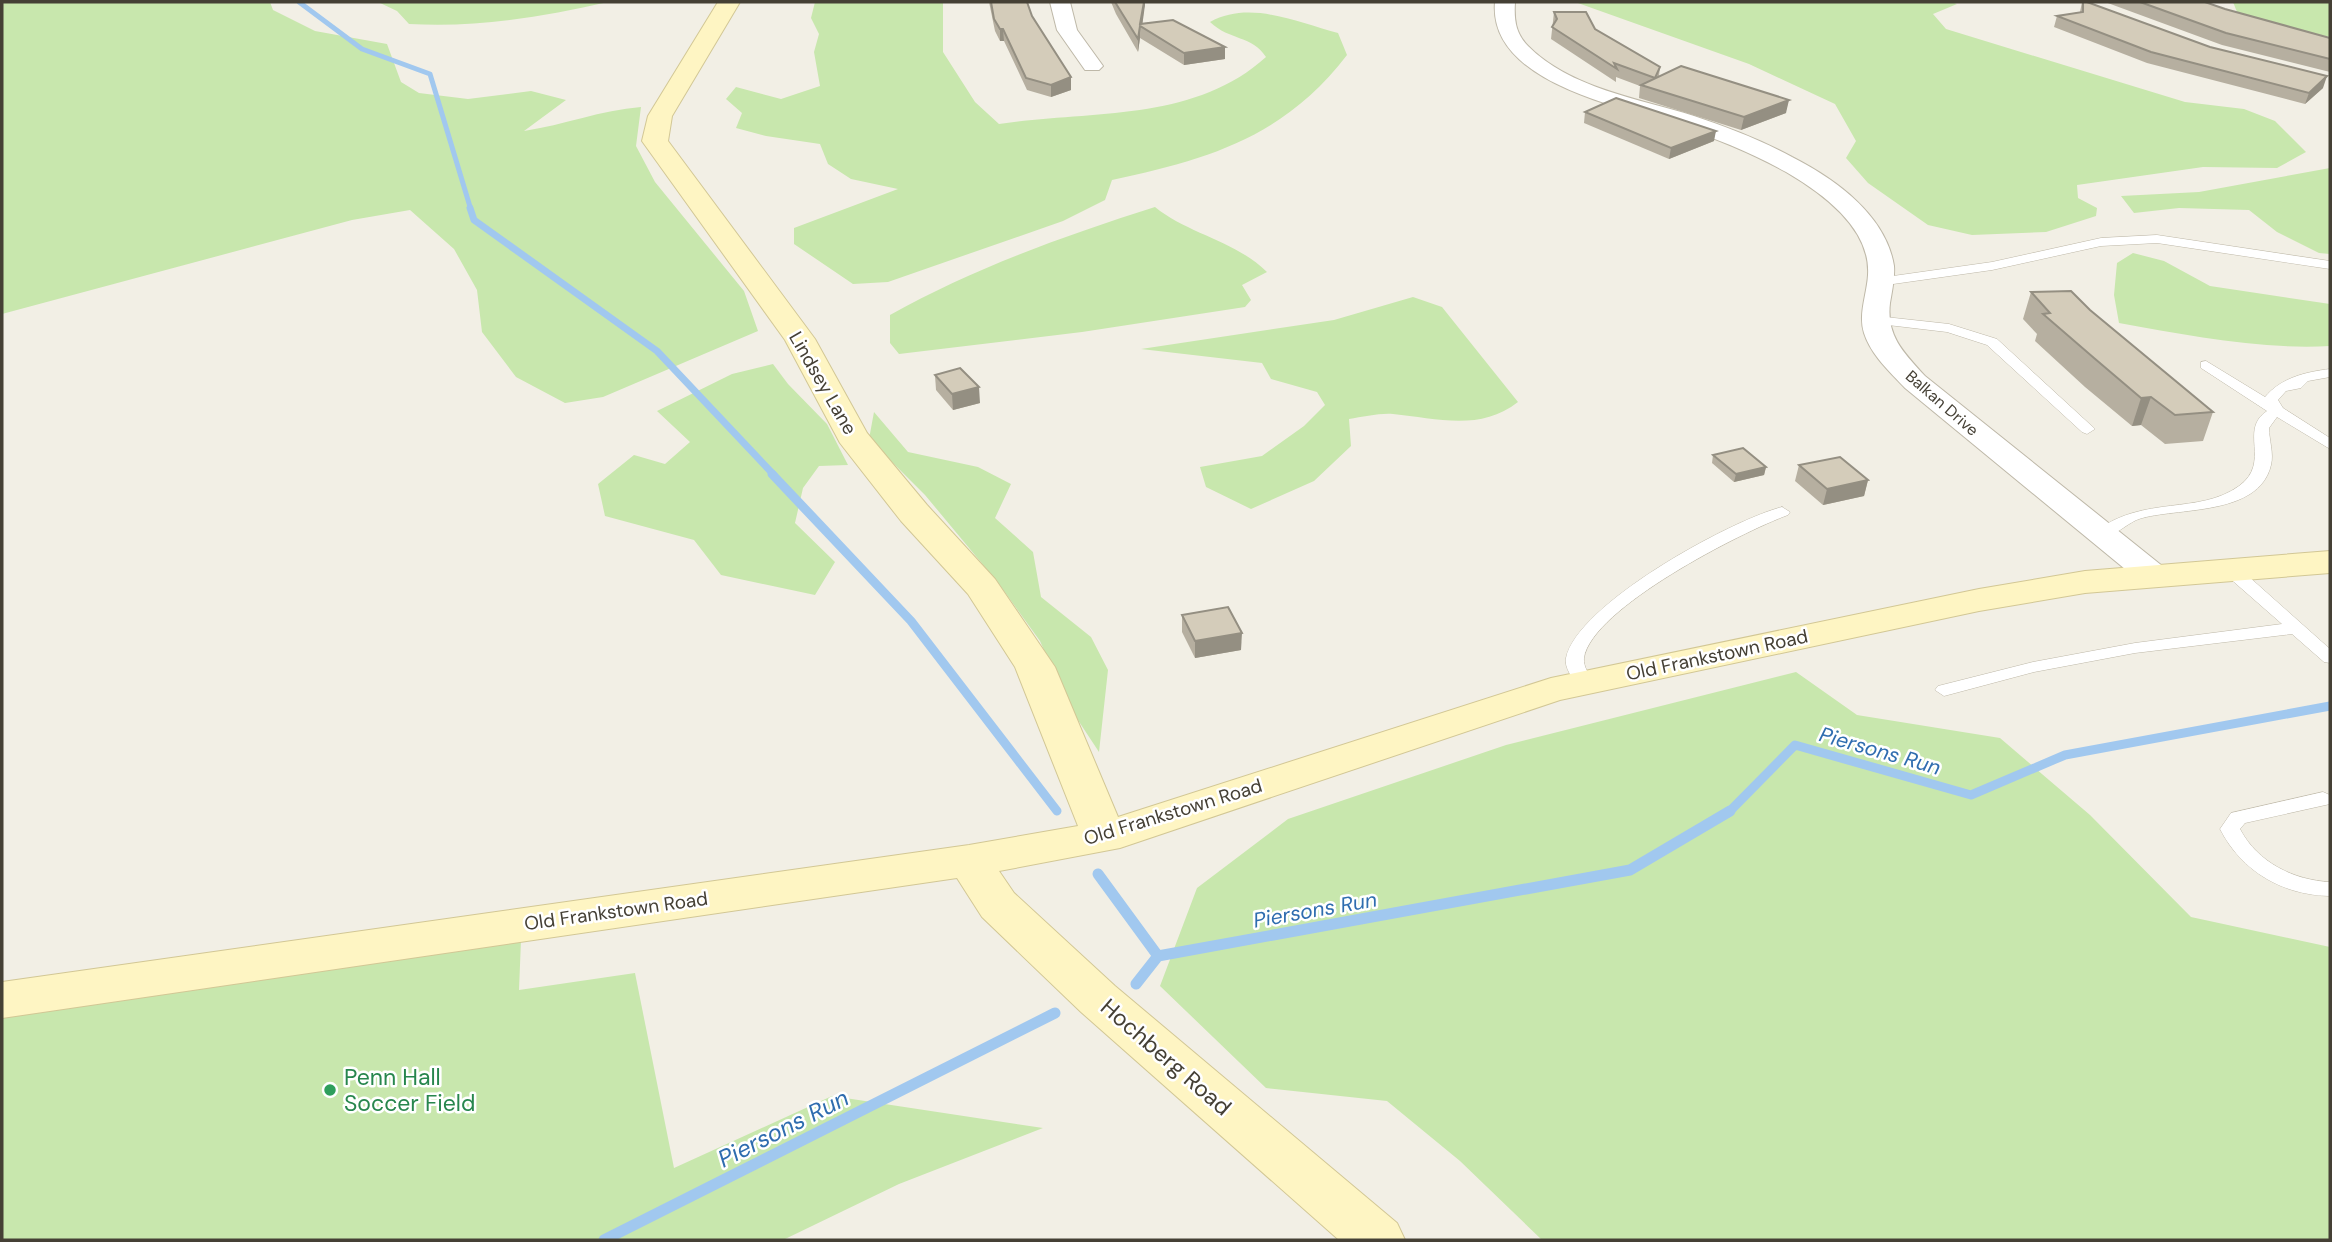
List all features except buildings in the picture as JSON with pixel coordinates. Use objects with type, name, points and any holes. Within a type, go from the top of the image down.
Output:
[{"type":"street","name":"Lindsey Lane","points":[[729,2],[660,116],[655,141],[800,339],[852,436],[914,513],[982,587],[1035,667],[1104,837]]},
{"type":"street","points":[[1060,2],[1067,30],[1092,66]]},
{"type":"street","name":"Balkan Drive","points":[[1505,2],[1504,18],[1508,34],[1540,65],[1586,89],[1753,146],[1796,168],[1834,195],[1867,231],[1878,250],[1881,270],[1876,328],[1886,351],[1915,382],[2154,576]]},
{"type":"street","name":"Old Frankstown Road","points":[[12,993],[969,861],[1104,837],[1551,690],[1585,682],[1979,600],[2085,582],[2330,562]]},
{"type":"street","name":"Hochberg Road","points":[[969,861],[998,905],[1098,999],[1377,1240]]},
{"type":"lane","points":[[1879,282],[1992,266],[2101,242],[2157,239],[2330,265]]},
{"type":"lane","points":[[1876,320],[1949,328],[1993,342],[2087,429]]},
{"type":"lane","points":[[2206,365],[2330,444]]},
{"type":"lane","points":[[2277,411],[2270,400],[2281,387],[2296,385],[2303,377],[2330,373]]},
{"type":"lane","points":[[2102,534],[2115,522],[2131,516],[2225,499],[2241,492],[2256,480],[2265,463],[2262,427],[2265,419],[2277,411]]},
{"type":"lane","points":[[1585,682],[1575,665],[1575,655],[1585,636],[1657,575],[1683,557],[1765,516],[1782,512]]},
{"type":"lane","points":[[2232,572],[2330,658]]},
{"type":"lane","points":[[1944,690],[2033,667],[2135,648],[2296,628]]},
{"type":"lane","points":[[2328,796],[2238,818],[2230,829],[2234,841],[2275,876],[2296,886],[2330,889]]},
{"type":"green space","points":[[2,2],[270,2],[273,10],[315,31],[387,44],[401,82],[419,93],[468,99],[531,91],[566,100],[524,131],[611,111],[641,107],[636,146],[655,182],[744,291],[758,331],[603,397],[565,403],[516,377],[482,332],[477,290],[454,249],[410,210],[352,220],[2,314]]},
{"type":"green space","points":[[378,2],[608,2],[509,20],[434,25],[409,24],[397,11]]},
{"type":"green space","points":[[815,2],[943,2],[943,52],[975,102],[999,124],[1139,110],[1173,104],[1206,93],[1237,78],[1266,57],[1254,45],[1210,22],[1225,16],[1241,13],[1273,15],[1338,33],[1347,55],[1323,83],[1297,106],[1271,125],[1242,140],[1181,163],[1112,180],[1105,200],[1063,221],[888,282],[853,284],[794,244],[794,228],[898,189],[851,179],[828,164],[820,144],[766,136],[736,128],[742,113],[726,99],[736,87],[781,99],[820,86],[814,52],[819,34],[811,18]]},
{"type":"green space","points":[[1575,2],[1951,2],[1957,4],[1933,14],[1946,29],[2185,102],[2244,109],[2275,121],[2306,152],[2277,168],[2203,167],[2077,185],[2078,198],[2097,208],[2096,216],[2046,232],[1972,235],[1928,225],[1868,183],[1846,158],[1856,141],[1835,104],[1749,64]]},
{"type":"green space","points":[[2233,2],[2330,2],[2330,37],[2276,25],[2237,12]]},
{"type":"green space","points":[[2330,168],[2330,254],[2319,253],[2277,232],[2249,210],[2179,208],[2134,213],[2121,196],[2199,192]]},
{"type":"green space","points":[[1155,207],[1182,224],[1255,261],[1267,272],[1242,285],[1251,300],[1245,307],[1082,332],[899,354],[890,343],[890,315],[922,298],[1020,254]]},
{"type":"green space","points":[[2133,253],[2164,261],[2210,286],[2330,304],[2330,346],[2251,344],[2119,323],[2114,295],[2117,263]]},
{"type":"green space","points":[[1413,297],[1442,307],[1518,402],[1488,417],[1473,420],[1441,420],[1388,414],[1349,419],[1351,446],[1314,481],[1251,509],[1206,487],[1200,467],[1262,456],[1304,426],[1325,405],[1317,392],[1271,379],[1262,363],[1141,349],[1334,320]]},
{"type":"green space","points":[[773,364],[788,384],[827,424],[848,465],[819,466],[803,488],[795,523],[835,562],[815,595],[721,575],[694,540],[605,516],[598,484],[634,455],[665,464],[690,442],[657,411],[732,374]]},
{"type":"green space","points":[[874,412],[908,452],[978,467],[1011,484],[995,518],[1033,552],[1041,597],[1091,637],[1108,670],[1099,752],[1068,705],[1040,641],[999,584],[925,495],[869,439]]},
{"type":"green space","points":[[1796,672],[1857,715],[2000,738],[2090,815],[2191,917],[2330,947],[2330,1240],[1542,1240],[1460,1161],[1387,1101],[1266,1088],[1160,986],[1197,888],[1288,819],[1506,745]]},
{"type":"green space","name":"Penn Hall Soccer Field","points":[[521,940],[519,990],[635,973],[674,1168],[832,1096],[1043,1128],[899,1184],[783,1240],[2,1240],[2,1013]]},
{"type":"waterway","points":[[299,2],[362,49],[430,74],[471,210]]},
{"type":"waterway","points":[[470,208],[474,220],[657,351],[774,475]]},
{"type":"waterway","points":[[772,474],[911,621],[1057,811]]},
{"type":"waterway","name":"Piersons Run","points":[[1730,811],[1795,745],[1971,795],[2065,755],[2330,706]]},
{"type":"waterway","name":"Piersons Run","points":[[1158,956],[1630,870],[1730,811]]},
{"type":"waterway","points":[[1098,874],[1158,956]]},
{"type":"waterway","name":"Piersons Run","points":[[1136,984],[1158,956]]},
{"type":"waterway","name":"Piersons Run","points":[[604,1240],[1055,1013]]},
{"type":"place","name":"Penn Hall Soccer Field","points":[[330,1090]]}]
